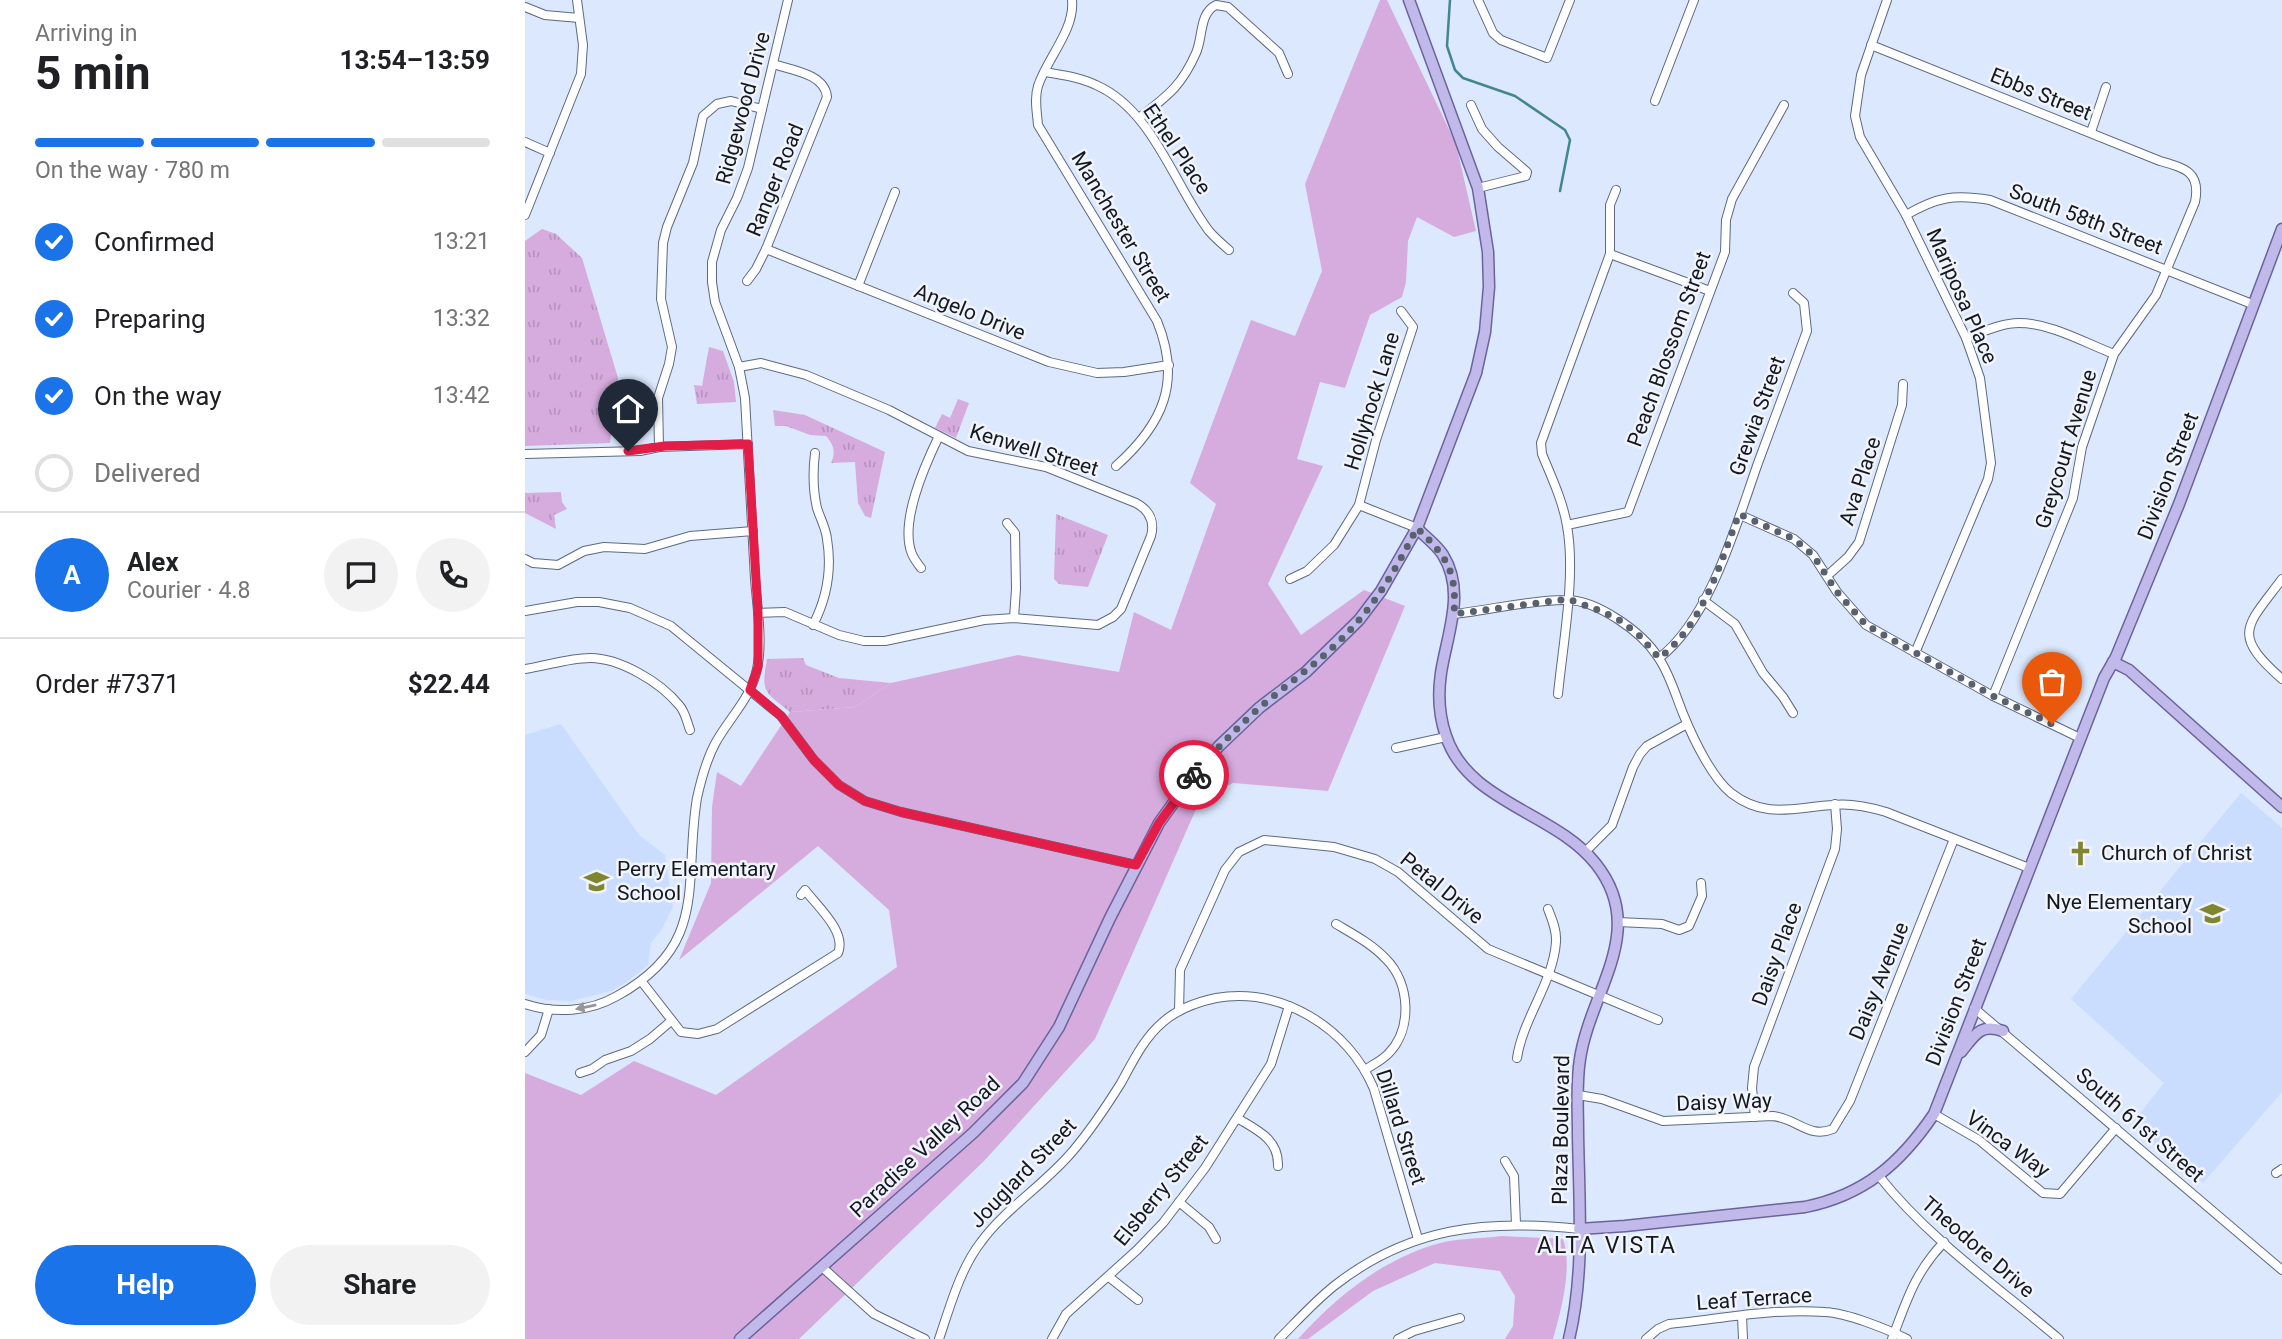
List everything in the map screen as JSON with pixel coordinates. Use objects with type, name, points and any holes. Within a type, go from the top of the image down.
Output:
[{"type":"main road","name":"Paradise Valley Road","points":[[740,1339],[973,1133],[1023,1083],[1059,1027],[1136,865],[1159,823],[1192,777],[1219,746],[1259,708],[1306,672],[1359,620],[1381,592],[1417,528],[1476,373],[1485,332],[1489,287],[1488,252],[1478,188],[1409,0]]},
{"type":"main road","name":"Division Street","points":[[1579,1229],[1805,1207],[1837,1198],[1859,1189],[1879,1176],[1901,1156],[1934,1114],[2104,678],[2113,663],[2179,504],[2282,229]]},
{"type":"main road","points":[[1417,528],[1444,557],[1454,585],[1454,614],[1439,691],[1446,737]]},
{"type":"main road","points":[[2113,663],[2129,670],[2282,807]]},
{"type":"main road","name":"Plaza Boulevard","points":[[1446,737],[1467,771],[1483,786],[1555,828],[1585,852],[1607,882],[1618,922],[1614,958],[1585,1032],[1579,1061],[1579,1229],[1576,1303],[1569,1339]]},
{"type":"main road","points":[[1955,1060],[1982,1029],[1991,1027],[2003,1031]]},
{"type":"street","points":[[525,215],[583,62],[577,0]]},
{"type":"street","name":"Ridgewood Drive","points":[[525,1004],[572,1010],[596,1006],[642,982],[659,967],[682,928],[690,895],[697,799],[702,781],[716,743],[750,690],[758,667],[758,613],[745,398],[739,367],[715,302],[712,262],[721,230],[745,177],[788,0]]},
{"type":"street","name":"Manchester Street","points":[[1072,0],[1070,19],[1038,88],[1038,125],[1157,321],[1164,337],[1169,365],[1166,393],[1156,421],[1138,446],[1115,466]]},
{"type":"street","points":[[1478,0],[1488,26],[1501,40],[1547,58],[1570,0]]},
{"type":"street","points":[[1655,101],[1694,0]]},
{"type":"street","name":"Mariposa Place","points":[[1887,0],[1861,75],[1855,116],[1860,137],[1906,215],[1966,338],[1980,378],[1991,463],[1988,480],[1915,653]]},
{"type":"street","points":[[1139,118],[1174,91],[1184,77],[1198,49],[1206,13],[1216,5],[1228,7],[1279,53],[1288,74]]},
{"type":"street","points":[[525,8],[545,15],[579,18]]},
{"type":"street","name":"Ebbs Street","points":[[1871,45],[2160,162],[2184,168],[2195,180]]},
{"type":"street","name":"Ranger Road","points":[[747,281],[766,249],[827,97],[826,88],[820,81],[773,64]]},
{"type":"street","name":"Ethel Place","points":[[1045,72],[1078,78],[1099,86],[1123,102],[1139,118],[1210,232],[1229,250]]},
{"type":"street","points":[[2091,132],[2106,86]]},
{"type":"street","points":[[659,447],[658,398],[672,347],[661,285],[663,243],[667,227],[694,163],[702,116],[717,104],[731,101],[762,109]]},
{"type":"street","points":[[1471,105],[1482,129],[1527,173],[1526,176],[1478,188]]},
{"type":"street","name":"Peach Blossom Street","points":[[1567,525],[1628,512],[1725,252],[1726,219],[1733,199],[1784,105]]},
{"type":"street","points":[[525,142],[550,153]]},
{"type":"street","name":"Greycourt Avenue","points":[[1993,696],[2073,498],[2082,447],[2114,354],[2157,295],[2195,202],[2195,180]]},
{"type":"street","points":[[1558,694],[1568,599],[1569,551],[1567,525],[1542,454],[1541,443],[1610,254],[1610,205],[1616,190]]},
{"type":"street","points":[[858,286],[895,192]]},
{"type":"street","name":"South 58th Street","points":[[1906,215],[1940,198],[1965,196],[1990,200],[2252,304]]},
{"type":"street","name":"Angelo Drive","points":[[766,249],[1049,362],[1097,373],[1169,365]]},
{"type":"street","points":[[1610,254],[1710,291]]},
{"type":"street","name":"Grewia Street","points":[[1659,658],[1686,631],[1714,580],[1807,331],[1804,303],[1793,293]]},
{"type":"street","name":"Hollyhock Lane","points":[[1290,579],[1307,571],[1334,545],[1359,505],[1376,440],[1413,327],[1401,311]]},
{"type":"street","points":[[1966,338],[1997,326],[2019,323],[2041,325],[2114,354]]},
{"type":"street","name":"Kenwell Street","points":[[739,367],[761,363],[806,374],[877,405],[968,451],[1045,467],[1136,503],[1149,514],[1153,525],[1151,536],[1121,609],[1114,617],[1098,625],[1014,618]]},
{"type":"street","name":"Ava Place","points":[[1827,576],[1848,557],[1859,542],[1902,405],[1903,384]]},
{"type":"street","points":[[921,568],[912,555],[910,545],[911,514],[922,473],[939,436]]},
{"type":"street","points":[[525,454],[640,451],[659,447],[748,444]]},
{"type":"street","points":[[814,625],[822,609],[829,565],[827,537],[816,506],[815,453]]},
{"type":"street","points":[[1359,505],[1417,528]]},
{"type":"street","points":[[1739,514],[1794,539],[1813,555],[1849,609],[1866,625],[1993,696],[2080,738]]},
{"type":"street","points":[[758,613],[785,612],[839,635],[864,641],[885,641],[984,620],[1014,618],[1017,589],[1016,533],[1007,523]]},
{"type":"street","points":[[525,559],[534,563],[558,565],[584,551],[604,547],[645,549],[690,536],[753,531]]},
{"type":"street","points":[[2282,579],[2254,616],[2249,636],[2252,649],[2258,658],[2282,679]]},
{"type":"street","points":[[1454,614],[1568,599],[1601,611],[1638,634],[1659,658],[1687,724],[1710,766],[1730,792],[1748,803],[1778,812],[1835,804],[1866,806],[2029,868]]},
{"type":"street","points":[[1703,600],[1735,624],[1763,673],[1793,713]]},
{"type":"street","points":[[525,611],[577,602],[599,602],[630,608],[671,626],[781,716],[814,760],[839,785],[865,801],[901,812],[1136,865]]},
{"type":"street","points":[[525,669],[589,658],[621,664],[655,684],[681,706],[690,730]]},
{"type":"street","points":[[1585,852],[1612,825],[1640,754],[1647,746],[1687,724]]},
{"type":"street","points":[[1396,748],[1446,737]]},
{"type":"street","name":"Daisy Place","points":[[1755,1117],[1752,1088],[1754,1067],[1835,849],[1835,804]]},
{"type":"street","name":"Daisy Avenue","points":[[1829,1131],[1841,1119],[1850,1101],[1954,839]]},
{"type":"street","name":"Petal Drive","points":[[1179,1011],[1180,971],[1225,870],[1239,852],[1264,840],[1334,847],[1375,859],[1398,872],[1488,949],[1658,1020]]},
{"type":"street","points":[[1618,922],[1662,924],[1679,930],[1689,926],[1702,896],[1702,883]]},
{"type":"street","points":[[642,982],[681,1032],[686,1034],[711,1031],[838,953],[841,944],[838,934],[805,890],[801,894]]},
{"type":"street","points":[[1517,1058],[1519,1042],[1548,972],[1556,940],[1548,909]]},
{"type":"street","points":[[1336,924],[1383,956],[1395,970],[1405,996],[1404,1024],[1397,1041],[1387,1056],[1365,1070]]},
{"type":"street","name":"Dillard Street","points":[[1179,1011],[1212,999],[1234,996],[1268,999],[1312,1017],[1333,1031],[1365,1070],[1374,1089],[1418,1239]]},
{"type":"street","name":"Elsberry Street","points":[[1052,1339],[1066,1314],[1109,1277],[1163,1223],[1205,1168],[1271,1064],[1289,1006]]},
{"type":"street","points":[[525,1052],[541,1035],[549,1009]]},
{"type":"street","name":"South 61st Street","points":[[1974,1009],[2282,1270]]},
{"type":"street","name":"Jouglard Street","points":[[939,1339],[966,1267],[979,1243],[1071,1153],[1090,1129],[1147,1039],[1164,1021],[1179,1011]]},
{"type":"street","points":[[580,1073],[631,1051],[671,1021]]},
{"type":"street","name":"Daisy Way","points":[[1578,1095],[1602,1099],[1664,1121],[1787,1118],[1813,1132],[1829,1131]]},
{"type":"street","name":"Vinca Way","points":[[1934,1114],[1979,1140],[2043,1192],[2055,1195],[2060,1194],[2116,1128]]},
{"type":"street","points":[[1237,1118],[1269,1139],[1275,1149],[1277,1166]]},
{"type":"street","points":[[1505,1161],[1514,1176],[1515,1224]]},
{"type":"street","name":"Theodore Drive","points":[[1879,1176],[1907,1209],[2059,1339]]},
{"type":"street","points":[[1179,1202],[1209,1227],[1216,1240]]},
{"type":"street","name":"Division Street","points":[[1279,1339],[1318,1299],[1351,1274],[1418,1239],[1462,1227],[1515,1224],[1579,1229]]},
{"type":"street","points":[[1893,1336],[1913,1285],[1926,1262],[1944,1242]]},
{"type":"street","points":[[822,1267],[874,1314],[925,1339]]},
{"type":"street","points":[[1109,1277],[1138,1300]]},
{"type":"street","name":"Leaf Terrace","points":[[1646,1339],[1669,1324],[1795,1311],[1828,1312],[1907,1339]]},
{"type":"street","points":[[1742,1316],[1743,1339]]},
{"type":"street","points":[[1398,1339],[1415,1331],[1460,1318]]},
{"type":"shaded area","name":"Perry Elementary School","points":[[561,724],[639,835],[665,855],[673,907],[651,943],[648,965],[611,991],[571,1001],[547,1000],[525,994],[525,735]]},
{"type":"shaded area","name":"Nye Elementary School","points":[[2241,793],[2282,828],[2282,1092],[2203,1183],[2130,1126],[2164,1083],[2071,999]]},
{"type":"green space","points":[[1380,0],[1387,0],[1456,144],[1476,231],[1454,237],[1417,217],[1408,241],[1406,282],[1402,297],[1370,315],[1345,388],[1320,382],[1297,459],[1323,466],[1268,584],[1301,635],[1364,590],[1405,606],[1328,791],[1233,783],[1200,800],[1095,1039],[984,1161],[799,1339],[525,1339],[525,1073],[581,1095],[634,1061],[716,1095],[897,967],[889,910],[818,846],[679,960],[711,883],[712,807],[717,772],[741,786],[790,712],[855,707],[891,683],[1018,655],[1119,672],[1134,612],[1171,630],[1216,504],[1190,483],[1251,320],[1295,336],[1322,271],[1305,184]]},
{"type":"green space","points":[[542,229],[556,234],[582,258],[618,378],[610,443],[525,446],[525,241]]},
{"type":"green space","points":[[709,347],[723,351],[734,382],[736,402],[697,404],[694,385],[702,386]]},
{"type":"green space","points":[[958,399],[969,403],[956,438],[935,428],[942,414],[950,418]]},
{"type":"green space","points":[[773,410],[805,415],[885,452],[871,518],[865,516],[858,503],[855,462],[831,463],[833,449],[826,436],[810,435],[786,426],[775,426]]},
{"type":"green space","points":[[561,492],[562,502],[567,509],[554,515],[556,529],[525,513],[525,493]]},
{"type":"green space","points":[[1056,514],[1108,535],[1088,587],[1059,584],[1054,579]]},
{"type":"green space","points":[[803,658],[806,665],[839,678],[891,683],[855,707],[790,712],[767,690],[764,679],[767,659]]},
{"type":"green space","points":[[1502,1236],[1563,1239],[1567,1262],[1566,1276],[1553,1339],[1505,1339],[1513,1326],[1515,1296],[1500,1271],[1435,1263],[1373,1291],[1308,1339],[1298,1339],[1327,1309],[1359,1283],[1394,1261],[1441,1243]]},
{"type":"waterway","points":[[1450,0],[1447,46],[1455,70],[1463,78],[1515,96],[1565,130],[1570,140],[1560,191]]},
{"type":"way so far","points":[[1194,775],[1219,746],[1259,708],[1306,672],[1343,638],[1381,592],[1417,528],[1444,557],[1454,585],[1454,614],[1568,599],[1619,620],[1638,634],[1659,658],[1680,640],[1686,631],[1714,580],[1739,514],[1794,539],[1813,555],[1849,609],[1866,625],[1993,696],[2052,724]]},
{"type":"place","name":"Church of Christ","points":[[2081,853]]},
{"type":"place","name":"Perry Elementary School","points":[[597,881]]},
{"type":"place","name":"Nye Elementary School","points":[[2212,914]]},
{"type":"district","name":"ALTA VISTA","points":[[1607,1245]]},
{"type":"route","points":[[628,451],[665,446],[748,444],[758,613],[758,667],[750,690],[781,716],[814,760],[839,785],[865,801],[901,812],[1136,865],[1159,823],[1194,775]]}]
